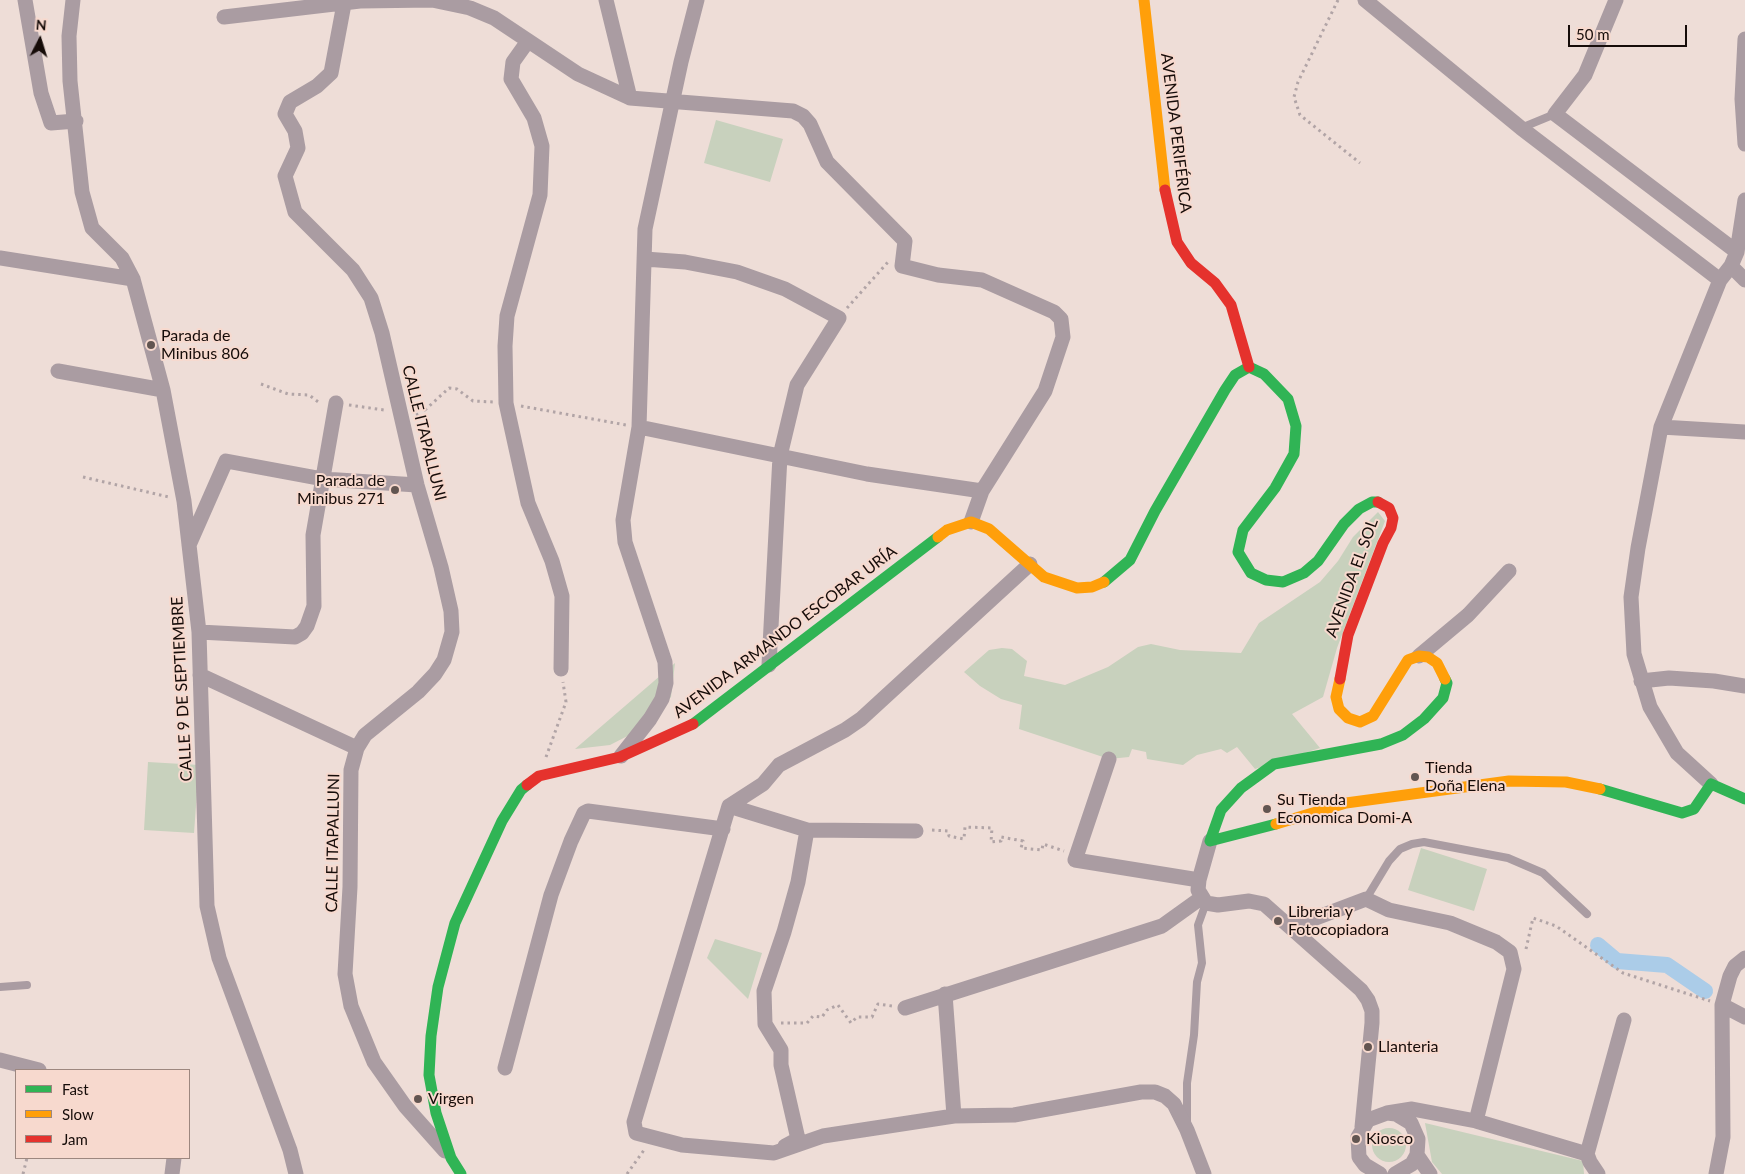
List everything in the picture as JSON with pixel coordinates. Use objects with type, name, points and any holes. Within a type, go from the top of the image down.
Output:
[{"type":"main road","name":"AVENIDA PERIFÉRICA","points":[[1144,0],[1161,166],[1170,218],[1178,242],[1190,263],[1215,283],[1231,305],[1249,367]]},
{"type":"main road","points":[[971,522],[989,529],[1044,576],[1060,584],[1077,588],[1092,587],[1109,580],[1130,560],[1155,511],[1225,390],[1235,375],[1242,369],[1249,367]]},
{"type":"main road","name":"AVENIDA EL SOL","points":[[1249,367],[1264,374],[1288,399],[1296,426],[1294,454],[1275,488],[1243,530],[1238,552],[1242,561],[1251,573],[1266,580],[1284,582],[1304,573],[1318,561],[1344,524],[1358,509],[1372,502],[1380,502],[1389,508],[1392,518],[1391,528],[1383,543],[1348,635],[1336,697],[1339,709],[1348,718],[1360,722],[1373,716],[1408,660],[1419,656]]},
{"type":"main road","name":"AVENIDA ARMANDO ESCOBAR URÍA","points":[[461,1174],[451,1158],[436,1113],[429,1075],[431,1036],[438,987],[455,923],[502,821],[521,790],[539,776],[620,757],[677,733],[700,720],[769,665],[947,530],[971,522]]},
{"type":"main road","points":[[1210,841],[1221,810],[1241,788],[1274,764],[1381,744],[1403,735],[1424,719],[1443,698],[1447,683],[1437,663],[1428,657],[1419,656]]},
{"type":"main road","points":[[1210,841],[1235,836],[1346,803],[1509,781],[1543,780],[1566,782],[1610,791],[1682,813],[1694,809],[1711,784],[1745,799]]},
{"type":"street","points":[[25,0],[41,93],[51,123],[76,121]]},
{"type":"street","name":"CALLE 9 DE SEPTIEMBRE","points":[[73,0],[69,36],[70,81],[76,121],[82,192],[92,228],[122,258],[133,279],[164,390],[184,501],[200,632],[207,906],[219,958],[290,1150],[296,1174]]},
{"type":"street","points":[[224,16],[296,4],[432,0],[470,8],[494,18],[578,74],[630,98],[793,111],[803,116],[816,137],[827,162],[905,241],[902,266],[938,275],[982,280],[1045,308],[1061,318],[1063,337],[1045,391],[982,491],[971,522]]},
{"type":"street","points":[[606,0],[630,98]]},
{"type":"street","points":[[620,757],[650,719],[662,699],[666,683],[665,662],[625,542],[623,513],[639,427],[646,230],[673,100],[697,0]]},
{"type":"street","points":[[1365,0],[1521,128],[1720,280]]},
{"type":"street","points":[[1616,0],[1585,75],[1554,114],[1734,259],[1745,280]]},
{"type":"street","name":"CALLE ITAPALLUNI","points":[[344,4],[331,73],[318,86],[290,102],[285,114],[295,131],[298,148],[285,176],[295,212],[353,270],[371,298],[382,333],[417,485],[449,602],[452,632],[444,660],[435,674],[418,692],[365,735],[357,748],[351,770],[350,887],[345,974],[352,1006],[374,1062],[405,1106],[451,1158]]},
{"type":"street","points":[[1745,38],[1743,99],[1745,144]]},
{"type":"street","points":[[528,40],[513,62],[511,80],[534,118],[542,146],[540,195],[507,316],[505,346],[506,403],[528,503],[552,560],[562,596],[561,668]]},
{"type":"street","points":[[1711,784],[1678,753],[1660,727],[1650,707],[1634,654],[1631,597],[1638,548],[1661,427],[1720,280],[1734,259],[1745,200]]},
{"type":"street","points":[[0,258],[133,279]]},
{"type":"street","points":[[645,258],[684,262],[736,272],[785,288],[839,318],[797,386],[780,456],[769,665]]},
{"type":"street","points":[[58,371],[164,390]]},
{"type":"street","points":[[200,632],[295,637],[302,633],[314,606],[313,535],[336,403]]},
{"type":"street","points":[[639,427],[867,474],[982,491]]},
{"type":"street","points":[[1661,427],[1745,432]]},
{"type":"street","points":[[188,546],[226,461],[323,479],[417,485]]},
{"type":"street","points":[[1030,564],[861,719],[845,730],[779,765],[763,784],[729,806],[634,1122],[636,1133],[682,1145],[774,1153],[823,1136],[954,1116],[1014,1115],[1140,1092],[1155,1092],[1165,1096],[1174,1104],[1187,1130],[1204,1174]]},
{"type":"street","points":[[1419,656],[1468,615],[1509,571]]},
{"type":"street","points":[[200,674],[357,748]]},
{"type":"street","points":[[1641,681],[1669,678],[1714,681],[1745,686]]},
{"type":"street","points":[[1108,759],[1075,860],[1199,880]]},
{"type":"street","points":[[729,806],[807,830],[916,831]]},
{"type":"street","points":[[505,1068],[551,895],[570,841],[584,813],[588,811],[723,829]]},
{"type":"street","points":[[774,1153],[798,1139],[781,1065],[781,1050],[764,1024],[764,991],[793,899],[807,830]]},
{"type":"street","points":[[1203,900],[1199,880],[1210,841]]},
{"type":"street","points":[[1292,927],[1366,899],[1389,910],[1450,923],[1504,946],[1514,960],[1514,968],[1476,1121]]},
{"type":"street","points":[[1203,900],[1218,905],[1258,902],[1292,927],[1361,990],[1368,1000],[1372,1011],[1372,1023],[1362,1127],[1357,1147],[1359,1157],[1357,1174]]},
{"type":"street","points":[[905,1008],[1162,926],[1203,900]]},
{"type":"street","points":[[1716,1174],[1723,1137],[1722,1005],[1730,976],[1735,966],[1745,958]]},
{"type":"street","points":[[945,994],[954,1116]]},
{"type":"street","points":[[1722,1005],[1745,1017]]},
{"type":"street","points":[[1598,1174],[1590,1162],[1588,1154],[1624,1020]]},
{"type":"street","points":[[0,1060],[35,1069]]},
{"type":"street","points":[[1365,1087],[1382,1114]]},
{"type":"street","points":[[1362,1127],[1382,1114],[1408,1114],[1476,1121],[1588,1154]]},
{"type":"street","points":[[1404,1173],[1412,1164],[1419,1147],[1416,1131],[1408,1114]]},
{"type":"street","points":[[1417,1155],[1430,1174]]},
{"type":"street","points":[[1359,1157],[1365,1166],[1380,1174]]},
{"type":"street","points":[[172,1174],[174,1159]]},
{"type":"lane","points":[[1521,128],[1554,114]]},
{"type":"lane","points":[[1366,899],[1389,861],[1400,849],[1424,842],[1508,858],[1543,873],[1587,914]]},
{"type":"lane","points":[[1187,1130],[1188,1083],[1194,1035],[1197,982],[1202,963],[1198,925],[1203,900]]},
{"type":"lane","points":[[0,987],[27,985]]},
{"type":"path","points":[[1338,0],[1298,82],[1294,97],[1300,115],[1360,163]]},
{"type":"path","points":[[839,318],[905,241]]},
{"type":"path","points":[[506,403],[639,427]]},
{"type":"path","points":[[83,476],[184,501]]},
{"type":"path","points":[[539,776],[566,702],[561,668]]},
{"type":"path","points":[[916,831],[931,836],[932,828],[948,831],[949,836],[964,839],[965,827],[992,828],[991,842],[1001,841],[1001,836],[1023,841],[1021,848],[1042,850],[1043,844],[1076,856]]},
{"type":"path","points":[[1504,946],[1525,951],[1533,918],[1556,926],[1623,973],[1722,1005]]},
{"type":"path","points":[[764,1024],[807,1023],[814,1016],[822,1017],[827,1010],[838,1006],[851,1023],[857,1017],[872,1017],[878,1004],[905,1008]]},
{"type":"path","points":[[627,1174],[645,1147],[636,1133]]},
{"type":"path","points":[[22,1174],[27,1159]]},
{"type":"green space","points":[[716,120],[783,139],[770,182],[704,163]]},
{"type":"green space","points":[[1378,512],[1385,521],[1337,648],[1323,697],[1292,714],[1320,748],[1255,769],[1237,747],[1227,753],[1221,749],[1197,755],[1183,765],[1147,759],[1146,752],[1132,749],[1129,757],[1109,759],[1019,729],[1022,705],[1001,699],[980,686],[964,672],[989,650],[1002,648],[1012,649],[1027,661],[1024,676],[1065,685],[1108,667],[1138,647],[1151,644],[1180,650],[1241,653],[1259,623],[1320,582],[1338,561],[1353,537]]},
{"type":"green space","points":[[675,663],[671,697],[647,726],[610,745],[575,749]]},
{"type":"green space","points":[[148,762],[199,765],[194,833],[144,830]]},
{"type":"green space","points":[[1421,848],[1487,869],[1474,911],[1408,890]]},
{"type":"green space","points":[[715,939],[762,953],[748,999],[707,958]]},
{"type":"green space","points":[[1425,1123],[1583,1161],[1584,1174],[1442,1174],[1432,1162]]},
{"type":"green space","points":[[1389,1128],[1401,1133],[1406,1145],[1401,1157],[1389,1162],[1377,1157],[1372,1145],[1377,1133]]},
{"type":"waterway","points":[[1598,945],[1617,961],[1667,965],[1705,991]]},
{"type":"traffic: fast","points":[[1249,367],[1264,374],[1288,399],[1296,426],[1294,454],[1275,488],[1243,530],[1238,552],[1251,573],[1266,580],[1283,582],[1304,573],[1318,561],[1344,524],[1359,509],[1372,502],[1378,502]]},
{"type":"traffic: fast","points":[[1104,582],[1130,560],[1155,511],[1225,390],[1235,375],[1249,367]]},
{"type":"traffic: fast","points":[[693,724],[938,537]]},
{"type":"traffic: fast","points":[[1276,824],[1210,841],[1221,810],[1241,788],[1274,764],[1381,744],[1403,735],[1424,719],[1443,698],[1447,683],[1445,679]]},
{"type":"traffic: fast","points":[[1600,789],[1682,813],[1694,809],[1711,784],[1745,799]]},
{"type":"traffic: fast","points":[[461,1174],[451,1158],[436,1113],[429,1075],[431,1036],[438,987],[455,923],[502,821],[521,790],[527,785]]},
{"type":"traffic: slow","points":[[1144,0],[1165,190]]},
{"type":"traffic: slow","points":[[938,537],[947,530],[971,522],[989,529],[1044,577],[1077,588],[1092,587],[1104,582]]},
{"type":"traffic: slow","points":[[1340,679],[1336,697],[1339,709],[1348,718],[1360,722],[1373,716],[1408,660],[1419,656],[1428,657],[1437,663],[1445,679]]},
{"type":"traffic: slow","points":[[1276,824],[1346,803],[1509,781],[1566,782],[1600,789]]},
{"type":"traffic: jam","points":[[1165,190],[1177,242],[1191,263],[1215,283],[1231,305],[1249,367]]},
{"type":"traffic: jam","points":[[1340,679],[1348,635],[1383,543],[1391,528],[1393,518],[1389,508],[1378,502]]},
{"type":"traffic: jam","points":[[527,785],[539,776],[620,757],[693,724]]},
{"type":"place","name":"Parada de Minibus 806","points":[[151,345]]},
{"type":"place","name":"Parada de Minibus 271","points":[[395,490]]},
{"type":"place","name":"Tienda Doña Elena","points":[[1415,777]]},
{"type":"place","name":"Su Tienda Economica Domi-A","points":[[1267,809]]},
{"type":"place","name":"Libreria y Fotocopiadora","points":[[1278,921]]},
{"type":"place","name":"Llanteria","points":[[1368,1047]]},
{"type":"place","name":"Virgen","points":[[418,1099]]},
{"type":"place","name":"Kiosco","points":[[1356,1139]]}]
